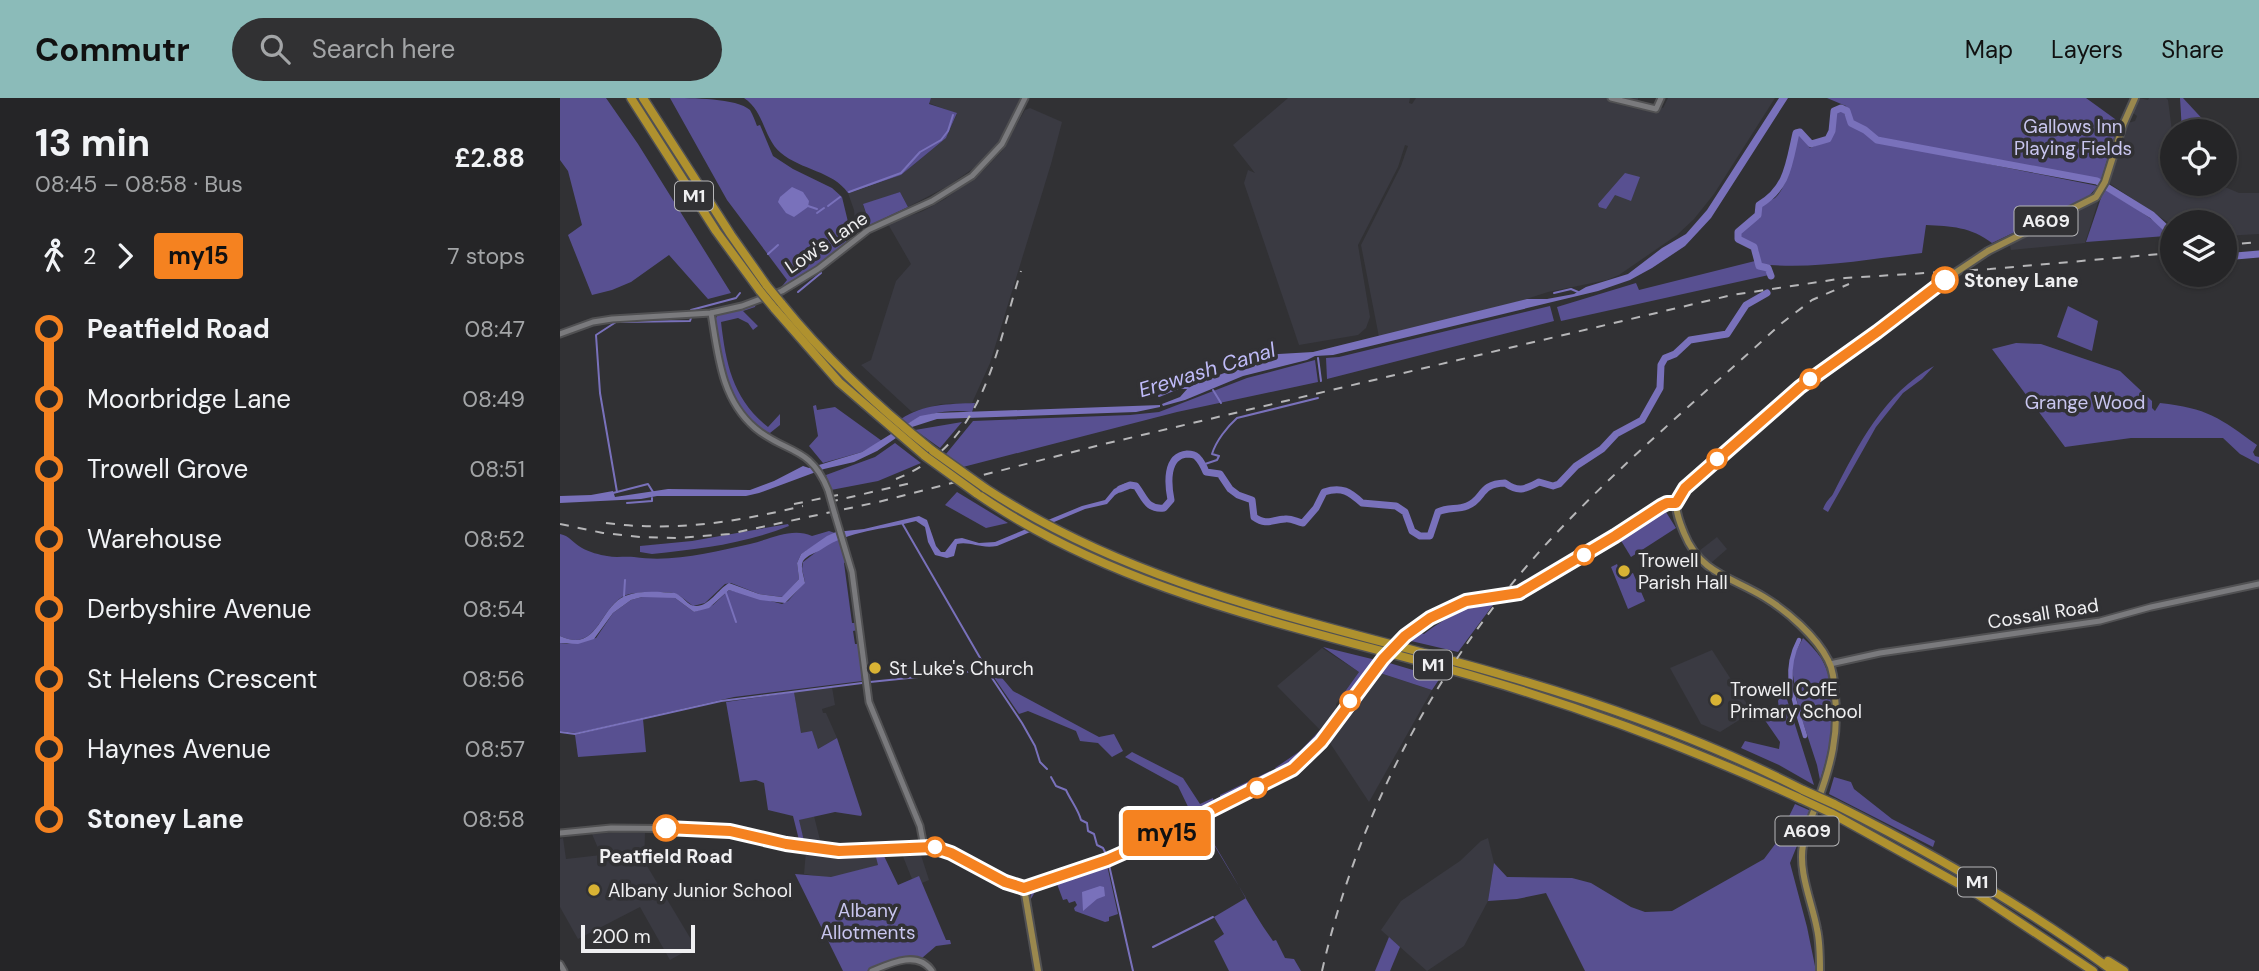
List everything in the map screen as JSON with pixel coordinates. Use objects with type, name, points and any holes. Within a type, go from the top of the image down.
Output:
[{"type":"highway","name":"M1","points":[[631,98],[723,241],[839,382],[907,436],[925,456],[976,493],[1019,514],[1114,569],[1193,599],[1479,678],[1597,715],[1802,794],[1974,881],[2083,949],[2113,971]]},
{"type":"highway","name":"M1","points":[[643,98],[764,288]]},
{"type":"highway","name":"M1","points":[[907,436],[933,451],[1019,514]]},
{"type":"highway","name":"M1","points":[[1832,809],[1977,894],[2091,971]]},
{"type":"highway","points":[[2083,949],[2124,971]]},
{"type":"main road","name":"A609","points":[[1820,971],[1818,930],[1802,853],[1805,835],[1833,758],[1837,716],[1830,664],[1801,627],[1767,599],[1702,563],[1688,544],[1678,518],[1676,503],[1685,488],[1800,387],[1946,279],[1987,251],[2090,201],[2103,185],[2135,98]]},
{"type":"main road","name":"A609","points":[[1024,888],[1107,860],[1202,817],[1293,769],[1321,742],[1383,659],[1405,636],[1430,618],[1457,605],[1480,598],[1512,595],[1534,585],[1661,506],[1676,503]]},
{"type":"main road","points":[[1024,888],[1038,971]]},
{"type":"street","name":"Low's Lane","points":[[560,334],[595,322],[627,317],[711,313],[743,306],[782,291],[818,269],[868,230],[932,201],[972,176],[1002,144],[1025,98]]},
{"type":"street","points":[[1611,98],[1656,109],[1661,98]]},
{"type":"street","points":[[711,313],[723,381],[736,407],[759,431],[807,457],[814,464],[828,490],[852,572],[869,702],[920,826],[924,847]]},
{"type":"street","name":"Cossall Road","points":[[1830,664],[1880,653],[2100,621],[2259,584]]},
{"type":"street","points":[[560,833],[611,828],[712,829],[826,850],[861,852],[924,847],[942,850],[1005,882],[1024,888]]},
{"type":"street","points":[[872,971],[917,958],[924,961],[932,971]]},
{"type":"street","points":[[560,964],[564,971]]},
{"type":"shaded area","points":[[931,98],[1022,98],[1001,139],[981,163],[948,186],[908,207],[900,192],[863,205],[870,225],[856,232],[854,210],[848,193],[901,175],[946,138],[957,114],[929,103]]},
{"type":"shaded area","points":[[1288,98],[1410,98],[1409,103],[1412,104],[1416,98],[1638,98],[1663,108],[1668,98],[1775,98],[1714,194],[1694,219],[1677,235],[1619,275],[1379,337],[1361,245],[1401,166],[1408,146],[1405,145],[1398,167],[1358,245],[1370,317],[1366,328],[1358,335],[1299,345],[1244,183],[1248,170],[1255,173],[1233,145]]},
{"type":"shaded area","points":[[1779,98],[1788,98],[1711,218],[1685,246],[1630,280],[1598,291],[1333,355],[1315,356],[1243,376],[1185,400],[1163,406],[1162,404],[1180,397],[1196,384],[1250,363],[1260,355],[1313,352],[1527,299],[1547,299],[1574,294],[1586,287],[1628,274],[1662,248],[1686,234],[1707,210]]},
{"type":"shaded area","points":[[2139,98],[2168,100],[2170,119],[2160,119],[2160,196],[2237,196],[2237,192],[2259,193],[2259,234],[2237,235],[2237,210],[2160,210],[2160,217],[2109,183],[2128,123],[2135,121],[2137,116],[2132,112]]},
{"type":"shaded area","points":[[1030,108],[1062,122],[990,363],[972,403],[941,404],[912,412],[861,365],[871,360],[896,281],[911,264],[888,224],[923,211],[945,199],[983,171],[1002,151],[1025,110]]},
{"type":"shaded area","points":[[792,187],[803,192],[809,201],[808,207],[794,217],[786,213],[778,202]]},
{"type":"shaded area","points":[[2096,202],[2085,243],[2011,250],[2009,241]]},
{"type":"shaded area","points":[[1160,405],[1136,412],[937,419],[912,427],[877,451],[854,462],[824,469],[746,496],[657,496],[560,503],[560,496],[613,491],[615,497],[668,489],[750,490],[803,466],[809,468],[862,452],[920,416],[936,413]]},
{"type":"shaded area","points":[[1126,483],[1127,488],[1107,504],[1085,509],[997,546],[957,544],[954,556],[947,558],[935,555],[928,542],[925,527],[916,521],[867,531],[843,538],[805,559],[802,566],[805,583],[785,603],[760,600],[729,590],[709,608],[694,612],[675,598],[642,597],[631,600],[613,613],[594,639],[578,644],[560,643],[560,636],[573,640],[583,639],[597,627],[616,602],[631,594],[675,593],[692,606],[700,606],[729,583],[759,594],[782,597],[799,579],[797,563],[801,554],[836,532],[864,529],[919,516],[927,520],[936,546],[941,552],[945,552],[955,539],[962,538],[979,543],[995,542],[1082,506],[1105,500],[1114,489]]},
{"type":"shaded area","points":[[1717,537],[1727,549],[1711,563],[1699,551]]},
{"type":"shaded area","points":[[1322,648],[1359,672],[1336,704],[1337,715],[1324,734],[1277,686]]},
{"type":"shaded area","name":"Trowell CofE Primary School","points":[[1712,650],[1752,712],[1720,732],[1701,724],[1670,668]]},
{"type":"shaded area","points":[[1380,673],[1432,690],[1369,802],[1328,740]]},
{"type":"shaded area","points":[[832,687],[835,705],[822,709],[837,738],[818,749],[814,739],[801,734],[794,692]]},
{"type":"shaded area","points":[[814,816],[821,844],[804,841],[798,820]]},
{"type":"shaded area","points":[[645,833],[644,867],[647,866],[695,946],[670,960],[640,907],[578,939],[560,907],[560,839],[563,838],[566,859],[601,855],[592,834]]},
{"type":"shaded area","points":[[1488,838],[1494,863],[1488,901],[1464,946],[1427,971],[1381,930],[1401,901],[1460,861],[1481,841]]},
{"type":"shaded area","points":[[806,851],[876,854],[879,865],[831,878],[804,874]]},
{"type":"shaded area","points":[[920,852],[929,880],[922,883],[919,877],[912,879],[902,854]]},
{"type":"shaded area","points":[[1104,887],[1105,896],[1083,911],[1082,892]]},
{"type":"green space","points":[[560,98],[606,98],[638,144],[731,293],[708,299],[669,255],[631,282],[592,295],[568,235],[582,225],[568,171],[560,160]]},
{"type":"green space","points":[[670,98],[725,101],[750,110],[757,126],[760,125],[773,156],[832,188],[842,197],[849,226],[846,242],[823,262],[779,290],[787,280],[727,200]]},
{"type":"green space","points":[[744,98],[931,98],[929,104],[957,113],[946,138],[901,175],[848,193],[834,180],[781,153],[775,147],[756,110]]},
{"type":"green space","name":"Gallows Inn Playing Fields","points":[[1827,98],[2086,98],[2115,119],[2118,125],[2101,180],[1876,138],[1851,121],[1846,106]]},
{"type":"green space","points":[[2180,98],[2202,119],[2181,119]]},
{"type":"green space","points":[[1837,110],[1843,111],[1849,124],[1874,141],[2098,186],[2088,197],[1992,243],[1968,231],[1926,225],[1922,253],[1821,265],[1760,264],[1758,249],[1740,239],[1739,233],[1750,222],[1760,218],[1760,206],[1780,192],[1787,176],[1797,134],[1800,134],[1810,148],[1830,140]]},
{"type":"green space","points":[[1625,173],[1640,177],[1631,201],[1615,195],[1606,209],[1599,207],[1598,204]]},
{"type":"green space","points":[[2104,189],[2160,225],[2160,236],[2086,242]]},
{"type":"green space","points":[[900,192],[908,207],[870,225],[863,204]]},
{"type":"green space","points":[[1755,261],[1759,267],[1769,271],[1769,275],[1561,321],[1557,307],[1636,283],[1639,290]]},
{"type":"green space","points":[[756,303],[755,307],[743,311],[758,326],[753,330],[748,323],[738,318],[721,322],[729,367],[739,393],[768,427],[780,414],[780,425],[770,433],[756,427],[736,402],[724,368],[715,320],[718,314]]},
{"type":"green space","points":[[1550,306],[1554,321],[1327,379],[1326,358]]},
{"type":"green space","points":[[2068,306],[2098,321],[2092,351],[2057,337]]},
{"type":"green space","name":"Grange Wood","points":[[2016,343],[2041,344],[2120,371],[2152,401],[2155,411],[2160,403],[2202,411],[2257,445],[2253,452],[2259,457],[2259,464],[2240,454],[2223,438],[2131,438],[2065,447],[1992,349]]},
{"type":"green space","points":[[1315,360],[1318,382],[1177,412],[963,467],[946,454],[973,421],[1159,412],[1247,378]]},
{"type":"green space","points":[[1934,366],[1903,393],[1876,427],[1828,512],[1823,509],[1863,439],[1887,405],[1916,377]]},
{"type":"green space","points":[[975,403],[972,412],[938,413],[907,424],[901,419],[927,408]]},
{"type":"green space","points":[[816,405],[817,410],[835,407],[882,441],[862,452],[823,463],[809,446],[818,436],[813,406]]},
{"type":"green space","points":[[962,422],[940,448],[915,430]]},
{"type":"green space","points":[[895,443],[921,463],[878,481],[831,490],[826,475],[875,457]]},
{"type":"green space","points":[[957,492],[1008,523],[986,528],[945,505]]},
{"type":"green space","points":[[1662,510],[1676,528],[1631,557],[1620,539]]},
{"type":"green space","points":[[788,524],[789,526],[772,532],[721,545],[652,554],[640,552],[640,546],[692,541]]},
{"type":"green space","points":[[829,531],[835,533],[801,554],[797,563],[799,579],[783,597],[759,594],[731,583],[725,584],[705,603],[693,606],[672,593],[633,593],[614,603],[589,635],[572,640],[560,636],[560,534],[601,555],[663,559],[707,553],[789,533],[812,536]]},
{"type":"green space","points":[[840,537],[848,561],[844,563],[852,623],[857,623],[858,630],[853,631],[855,644],[859,644],[862,681],[734,697],[576,733],[560,731],[560,643],[596,638],[613,613],[631,600],[642,597],[675,598],[694,612],[713,605],[729,590],[782,604],[805,582],[803,562]]},
{"type":"green space","points":[[1617,564],[1622,577],[1633,573],[1645,601],[1628,609],[1611,567]]},
{"type":"green space","points":[[1496,601],[1458,652],[1411,641],[1418,632],[1424,634],[1458,613]]},
{"type":"green space","points":[[1803,638],[1821,658],[1827,671],[1833,702],[1831,735],[1820,780],[1798,707],[1792,669],[1794,655]]},
{"type":"green space","points":[[1323,647],[1376,660],[1344,702],[1339,700],[1359,672]]},
{"type":"green space","points":[[1386,662],[1440,678],[1432,690],[1380,673],[1376,678],[1375,675]]},
{"type":"green space","points":[[997,672],[1013,691],[1099,737],[1114,734],[1123,751],[1112,757],[1098,743],[1080,741],[1076,731],[1028,711],[1019,714],[991,673]]},
{"type":"green space","points":[[794,692],[801,733],[812,731],[818,749],[837,738],[862,814],[835,812],[799,820],[804,841],[799,840],[793,816],[768,810],[764,783],[756,780],[740,782],[726,702]]},
{"type":"green space","points":[[1785,693],[1814,785],[1741,748],[1745,741],[1779,749],[1780,742],[1762,716],[1769,713],[1775,719],[1780,717],[1778,701],[1781,694]]},
{"type":"green space","points":[[643,719],[646,752],[578,757],[575,735]]},
{"type":"green space","points":[[1320,730],[1324,734],[1303,757],[1283,769],[1275,768],[1300,751]]},
{"type":"green space","points":[[1132,752],[1183,778],[1200,804],[1213,798],[1215,805],[1193,817],[1178,786],[1125,757]]},
{"type":"green space","points":[[1270,771],[1268,779],[1244,789],[1227,801],[1220,798],[1220,795]]},
{"type":"green space","points":[[1834,777],[1851,782],[1854,789],[1892,819],[1935,841],[1933,847],[1829,794]]},
{"type":"green space","points":[[1795,804],[1811,811],[1790,863],[1816,971],[1585,971],[1546,893],[1488,901],[1494,863],[1507,877],[1572,878],[1591,883],[1631,907],[1645,912],[1672,911],[1764,859],[1776,843]]},
{"type":"green space","points":[[1197,822],[1200,827],[1197,823],[1107,865],[1118,914],[1109,917],[1109,921],[1075,911],[1075,901],[1069,903],[1067,899],[1063,900],[1057,884],[1035,892],[1029,902],[1032,891],[1050,881],[1098,866]]},
{"type":"green space","name":"Albany Allotments","points":[[884,856],[898,885],[919,876],[946,940],[950,940],[951,944],[936,946],[922,958],[908,957],[867,971],[843,971],[795,874],[831,877],[878,865],[876,857]]},
{"type":"green space","points":[[1246,898],[1273,941],[1276,940],[1285,958],[1294,959],[1301,971],[1229,971],[1214,941],[1224,934],[1214,917]]},
{"type":"green space","points":[[1389,937],[1400,947],[1390,971],[1375,971]]},
{"type":"waterway","points":[[1771,276],[1768,268],[1759,266],[1754,247],[1738,239],[1738,232],[1758,215],[1759,205],[1782,183],[1796,133],[1800,132],[1811,144],[1828,139],[1832,131],[1834,111],[1841,108],[1847,111],[1851,123],[1877,140],[2097,181],[2160,222]]},
{"type":"waterway","points":[[849,192],[901,173],[920,152],[941,140],[948,131],[953,115]]},
{"type":"waterway","points":[[828,206],[840,197]]},
{"type":"waterway","points":[[808,206],[817,209]]},
{"type":"waterway","points":[[817,213],[824,208]]},
{"type":"waterway","points":[[768,254],[778,245]]},
{"type":"waterway","points":[[2237,256],[2259,254]]},
{"type":"waterway","points":[[798,292],[821,273]]},
{"type":"waterway","points":[[1554,293],[1571,289],[1578,292]]},
{"type":"waterway","points":[[691,310],[736,298],[740,293]]},
{"type":"waterway","points":[[1120,489],[1136,486],[1150,505],[1164,508],[1171,500],[1171,465],[1180,456],[1191,454],[1195,455],[1206,472],[1220,474],[1230,489],[1252,500],[1254,517],[1262,521],[1287,519],[1303,523],[1316,508],[1324,492],[1341,490],[1362,503],[1396,506],[1405,512],[1412,531],[1420,536],[1430,536],[1438,512],[1467,506],[1490,486],[1505,483],[1522,489],[1539,482],[1553,486],[1559,484],[1576,466],[1602,449],[1616,434],[1642,420],[1660,388],[1661,365],[1665,358],[1675,354],[1690,340],[1727,334],[1746,305],[1767,293]]},
{"type":"waterway","points":[[617,492],[600,393],[596,335],[616,322],[690,321],[691,318]]},
{"type":"waterway","points":[[1318,358],[1321,381]]},
{"type":"waterway","name":"Erewash Canal","points":[[1159,396],[1178,388],[1188,388]]},
{"type":"waterway","name":"Erewash Canal","points":[[1213,390],[1221,403]]},
{"type":"waterway","points":[[1202,465],[1217,460],[1219,456],[1212,454],[1214,449],[1237,418],[1318,398]]},
{"type":"waterway","points":[[613,493],[648,484],[653,492]]},
{"type":"waterway","points":[[627,503],[652,501],[652,498]]},
{"type":"waterway","points":[[902,523],[990,675],[1022,723],[1035,746],[1040,762],[1047,769]]},
{"type":"waterway","points":[[624,596],[625,580]]},
{"type":"waterway","points":[[725,590],[736,622]]},
{"type":"waterway","points":[[1799,640],[1790,676],[1805,736]]},
{"type":"waterway","points":[[870,682],[986,670]]},
{"type":"waterway","points":[[560,732],[575,734],[721,701],[862,683]]},
{"type":"waterway","points":[[1051,777],[1056,786],[1066,790],[1081,820],[1087,823],[1088,831],[1094,834],[1097,845],[1103,848],[1107,856]]},
{"type":"waterway","points":[[1109,865],[1133,971]]},
{"type":"waterway","points":[[1153,947],[1213,917]]},
{"type":"railway","points":[[2237,244],[2259,242]]},
{"type":"railway","points":[[560,524],[640,537],[678,538],[729,534],[878,502],[1100,445],[1732,295],[1845,278],[2160,254]]},
{"type":"railway","points":[[896,479],[926,463],[949,443],[968,419],[993,363],[1021,271]]},
{"type":"railway","points":[[1322,971],[1357,853],[1381,796],[1439,687],[1510,586],[1577,511],[1663,429],[1782,323],[1812,300],[1849,284]]},
{"type":"railway","points":[[829,502],[911,483]]},
{"type":"railway","points":[[794,504],[838,495]]},
{"type":"railway","points":[[606,523],[631,526],[705,524],[803,506]]},
{"type":"bus line","name":"my15","points":[[666,828],[730,831],[820,850],[861,852],[939,848],[1005,882],[1024,888],[1107,860],[1202,817],[1293,769],[1317,748],[1371,672],[1415,629],[1430,618],[1466,601],[1505,596],[1528,589],[1661,506],[1676,503],[1685,488],[1800,387],[1945,280]]},
{"type":"place","name":"Stoney Lane","points":[[1945,280]]},
{"type":"place","name":"Trowell Parish Hall","points":[[1624,571]]},
{"type":"place","name":"St Luke's Church","points":[[875,668]]},
{"type":"place","name":"Trowell CofE Primary School","points":[[1716,700]]},
{"type":"place","name":"Peatfield Road","points":[[666,828]]},
{"type":"place","name":"Albany Junior School","points":[[594,890]]}]
